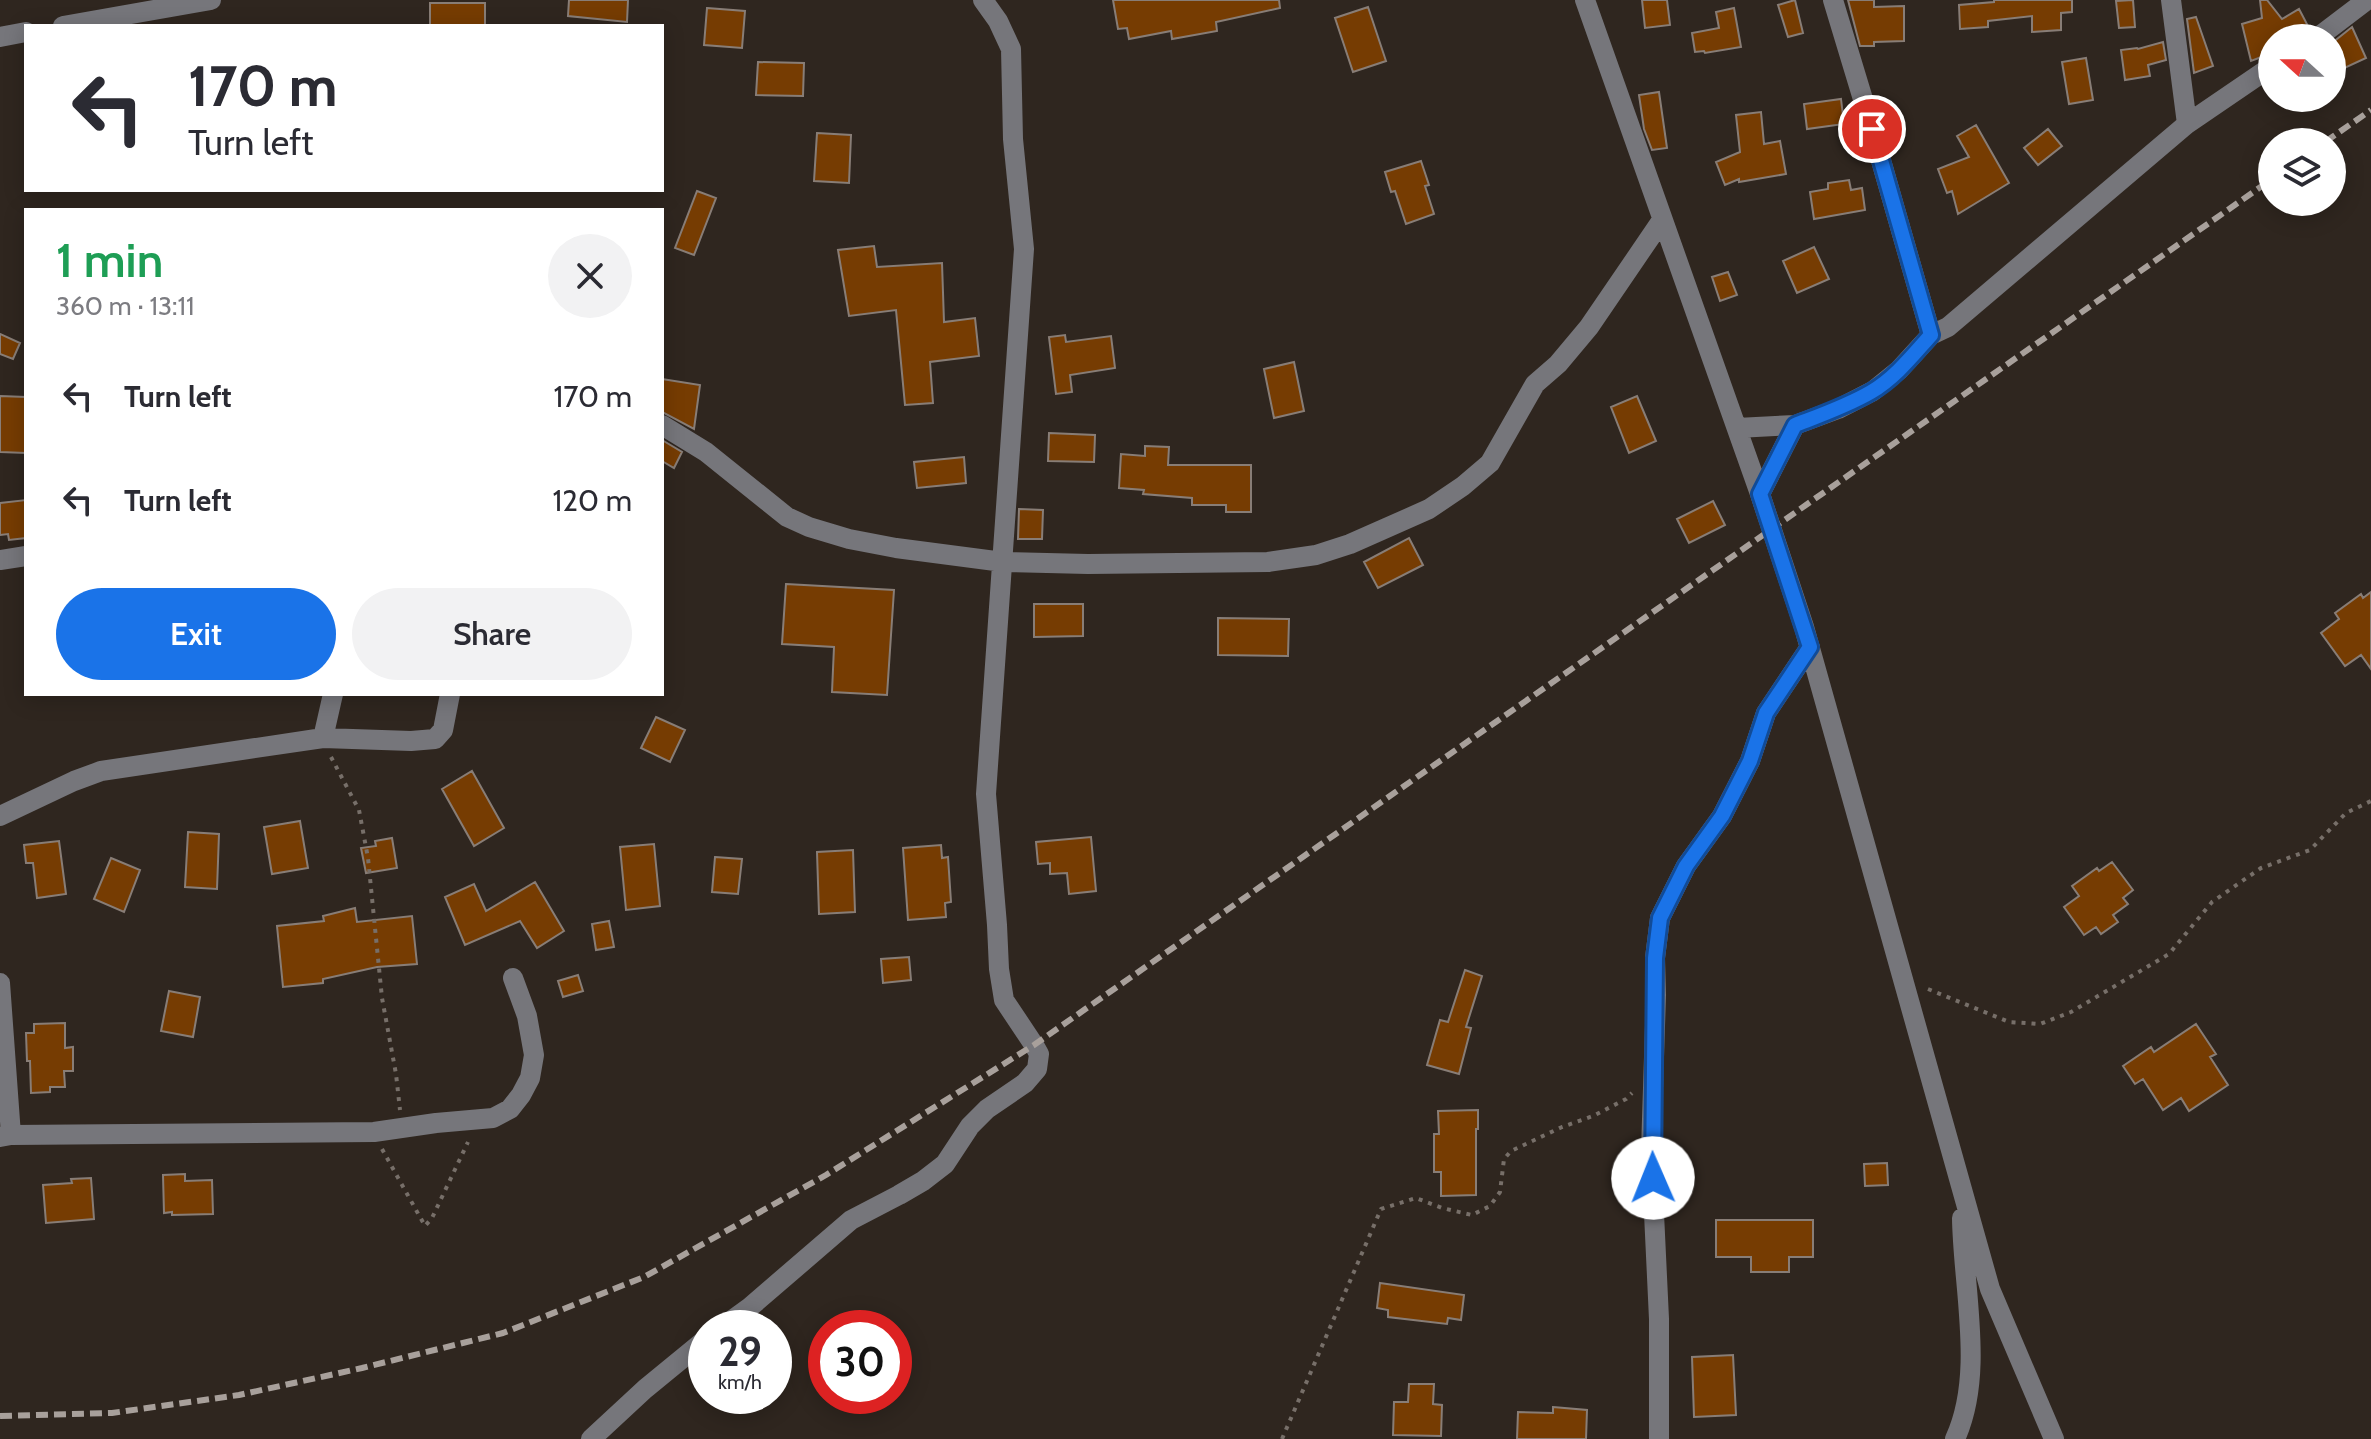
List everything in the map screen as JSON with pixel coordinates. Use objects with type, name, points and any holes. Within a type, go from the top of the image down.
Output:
[{"type":"street","points":[[74,24],[211,0]]},
{"type":"street","points":[[746,1310],[851,1220],[923,1181],[945,1164],[970,1126],[987,1109],[1025,1083],[1037,1069],[1039,1054],[1004,1000],[986,794],[1024,249],[1013,139],[1011,49],[998,21],[983,0]]},
{"type":"street","points":[[1585,0],[1760,494],[1810,647],[1990,1289],[2054,1439]]},
{"type":"street","points":[[1833,0],[1931,335]]},
{"type":"street","points":[[2171,0],[2187,124]]},
{"type":"street","points":[[2335,24],[2367,0]]},
{"type":"street","points":[[0,37],[24,32]]},
{"type":"street","points":[[1737,428],[1795,425],[1838,409],[1873,391],[1899,370],[1931,335],[1948,327],[2187,124],[2258,76]]},
{"type":"street","points":[[664,426],[706,452],[787,517],[809,527],[896,548],[1003,562],[1088,564],[1268,562],[1316,555],[1350,544],[1429,509],[1490,463],[1535,384],[1558,364],[1589,327],[1662,220]]},
{"type":"street","points":[[1760,494],[1795,425]]},
{"type":"street","points":[[0,560],[24,556]]},
{"type":"street","points":[[1659,1439],[1659,1319],[1651,1150],[1655,958],[1660,918],[1686,866],[1722,816],[1750,761],[1766,713],[1810,647]]},
{"type":"street","points":[[323,738],[333,696]]},
{"type":"street","points":[[0,816],[101,771],[323,738],[435,739],[443,730],[450,696]]},
{"type":"street","points":[[0,983],[6,1136],[374,1132],[493,1118],[510,1109],[521,1095],[530,1078],[534,1055],[527,1016],[513,978]]},
{"type":"street","points":[[1955,1439],[1964,1420],[1971,1380],[1961,1186]]},
{"type":"street","points":[[591,1439],[688,1354]]},
{"type":"path","points":[[323,738],[359,810],[368,858],[382,998],[396,1074],[401,1128]]},
{"type":"path","points":[[1903,980],[2009,1022],[2040,1024],[2071,1012],[2169,954],[2212,902],[2261,868],[2310,850],[2346,813],[2371,801]]},
{"type":"path","points":[[1282,1439],[1381,1209],[1416,1198],[1472,1215],[1490,1206],[1500,1192],[1504,1159],[1511,1151],[1626,1099],[1654,1072]]},
{"type":"path","points":[[374,1132],[425,1226],[482,1120]]},
{"type":"building","points":[[569,0],[628,0],[627,22],[568,16]]},
{"type":"building","points":[[1113,0],[1279,0],[1280,8],[1216,22],[1217,31],[1172,39],[1171,31],[1129,39],[1127,28],[1118,29]]},
{"type":"building","points":[[1642,0],[1667,0],[1670,25],[1645,28]]},
{"type":"building","points":[[1795,0],[1803,33],[1788,37],[1778,5]]},
{"type":"building","points":[[1848,0],[1874,0],[1874,7],[1904,6],[1904,41],[1860,46]]},
{"type":"building","points":[[1994,0],[2072,0],[2072,12],[2061,13],[2061,30],[2032,32],[2032,16],[1988,21],[1988,27],[1960,29],[1959,5]]},
{"type":"building","points":[[2133,0],[2135,27],[2119,28],[2116,1]]},
{"type":"building","points":[[2260,0],[2267,0],[2282,19],[2299,9],[2307,24],[2258,24],[2258,58],[2251,61],[2242,24],[2262,18]]},
{"type":"building","points":[[430,3],[485,3],[485,24],[430,24]]},
{"type":"building","points":[[1368,7],[1386,61],[1353,72],[1335,18]]},
{"type":"building","points":[[707,8],[745,11],[742,48],[704,45]]},
{"type":"building","points":[[1734,8],[1741,47],[1695,52],[1692,33],[1719,28],[1716,12]]},
{"type":"building","points":[[2196,17],[2213,66],[2194,73],[2187,19]]},
{"type":"building","points":[[2352,27],[2366,58],[2346,67],[2346,32]]},
{"type":"building","points":[[2163,42],[2166,60],[2148,65],[2150,76],[2125,80],[2121,50]]},
{"type":"building","points":[[2086,58],[2093,100],[2069,104],[2062,62]]},
{"type":"building","points":[[758,62],[804,63],[803,96],[756,95]]},
{"type":"building","points":[[1659,92],[1667,148],[1652,150],[1644,129],[1639,95]]},
{"type":"building","points":[[1841,99],[1844,124],[1807,129],[1804,104]]},
{"type":"building","points":[[1761,112],[1764,144],[1780,141],[1786,174],[1739,182],[1739,179],[1725,185],[1716,162],[1740,152],[1736,115]]},
{"type":"building","points":[[1976,125],[2009,183],[1958,214],[1952,191],[1947,193],[1938,169],[1969,157],[1957,136]]},
{"type":"building","points":[[2048,129],[2062,146],[2038,165],[2024,148]]},
{"type":"building","points":[[817,133],[851,135],[849,183],[814,181]]},
{"type":"building","points":[[1421,161],[1434,214],[1406,224],[1385,172]]},
{"type":"building","points":[[1849,180],[1851,190],[1862,188],[1865,210],[1814,219],[1810,192],[1828,189],[1828,183]]},
{"type":"building","points":[[697,191],[716,198],[694,255],[675,248]]},
{"type":"building","points":[[874,246],[877,267],[942,263],[944,322],[975,318],[979,356],[930,362],[933,403],[905,405],[896,310],[849,316],[838,250]]},
{"type":"building","points":[[1814,247],[1829,279],[1797,293],[1783,261]]},
{"type":"building","points":[[1728,272],[1737,295],[1720,301],[1712,277]]},
{"type":"building","points":[[0,334],[20,343],[13,359],[0,354]]},
{"type":"building","points":[[1065,335],[1066,342],[1111,336],[1115,368],[1070,375],[1072,392],[1056,394],[1049,337]]},
{"type":"building","points":[[1294,362],[1304,411],[1274,418],[1264,369]]},
{"type":"building","points":[[664,379],[700,385],[694,429],[664,413]]},
{"type":"building","points":[[0,396],[24,397],[24,453],[0,452]]},
{"type":"building","points":[[1637,396],[1656,441],[1629,453],[1611,407]]},
{"type":"building","points":[[1049,433],[1095,435],[1094,462],[1048,461]]},
{"type":"building","points":[[664,441],[682,452],[674,468],[664,462]]},
{"type":"building","points":[[1145,446],[1169,447],[1168,465],[1251,465],[1251,512],[1226,512],[1226,505],[1192,505],[1192,498],[1143,494],[1144,490],[1119,488],[1121,454],[1145,456]]},
{"type":"building","points":[[964,457],[966,483],[917,488],[914,462]]},
{"type":"building","points":[[24,500],[24,538],[9,540],[8,534],[0,535],[0,503]]},
{"type":"building","points":[[1713,501],[1725,525],[1689,543],[1677,519]]},
{"type":"building","points":[[1019,509],[1043,510],[1042,539],[1018,539]]},
{"type":"building","points":[[1409,538],[1423,565],[1378,588],[1364,562]]},
{"type":"building","points":[[786,584],[894,590],[887,695],[832,692],[834,647],[782,644]]},
{"type":"building","points":[[2371,592],[2371,669],[2361,655],[2345,666],[2321,633],[2339,619],[2335,613],[2361,594],[2363,598]]},
{"type":"building","points":[[1034,604],[1083,604],[1083,636],[1034,637]]},
{"type":"building","points":[[1218,618],[1289,619],[1288,656],[1218,655]]},
{"type":"building","points":[[656,717],[685,730],[670,762],[641,748]]},
{"type":"building","points":[[472,771],[504,828],[474,846],[442,789]]},
{"type":"building","points":[[300,821],[308,868],[272,874],[264,827]]},
{"type":"building","points":[[188,832],[219,834],[217,889],[185,887]]},
{"type":"building","points":[[1091,837],[1096,891],[1069,894],[1067,873],[1050,874],[1050,863],[1038,864],[1036,842]]},
{"type":"building","points":[[392,838],[397,868],[366,873],[361,848],[376,846],[375,841]]},
{"type":"building","points":[[59,841],[66,894],[37,898],[33,863],[26,863],[24,845]]},
{"type":"building","points":[[654,844],[660,906],[626,910],[620,847]]},
{"type":"building","points":[[941,845],[942,858],[948,857],[951,902],[945,903],[946,917],[908,920],[903,848]]},
{"type":"building","points":[[853,850],[855,912],[819,914],[817,852]]},
{"type":"building","points":[[715,857],[742,859],[738,894],[712,892]]},
{"type":"building","points":[[111,858],[140,870],[124,912],[94,899]]},
{"type":"building","points":[[2112,862],[2133,890],[2123,898],[2128,904],[2113,915],[2118,922],[2101,934],[2096,927],[2084,935],[2064,907],[2079,896],[2072,886],[2097,868],[2099,871]]},
{"type":"building","points":[[535,882],[564,931],[537,948],[520,921],[465,945],[445,897],[474,884],[486,911]]},
{"type":"building","points":[[355,908],[357,922],[412,916],[417,964],[377,967],[323,979],[323,983],[283,987],[277,926],[324,921],[323,916]]},
{"type":"building","points":[[609,921],[614,947],[596,950],[592,924]]},
{"type":"building","points":[[909,957],[911,980],[883,983],[881,959]]},
{"type":"building","points":[[1465,970],[1482,976],[1466,1027],[1471,1028],[1459,1074],[1427,1065],[1440,1020],[1448,1022]]},
{"type":"building","points":[[578,975],[583,991],[563,997],[558,981]]},
{"type":"building","points":[[169,991],[200,997],[193,1037],[161,1031]]},
{"type":"building","points":[[65,1023],[65,1048],[73,1047],[73,1071],[64,1071],[65,1087],[50,1087],[50,1092],[31,1093],[26,1033],[34,1033],[34,1024]]},
{"type":"building","points":[[2196,1024],[2216,1054],[2210,1057],[2228,1085],[2189,1111],[2181,1098],[2163,1110],[2143,1079],[2135,1084],[2123,1066],[2151,1047],[2154,1052]]},
{"type":"building","points":[[1478,1110],[1476,1195],[1441,1196],[1441,1172],[1434,1172],[1434,1134],[1439,1134],[1438,1111]]},
{"type":"building","points":[[1887,1163],[1888,1185],[1865,1186],[1864,1164]]},
{"type":"building","points":[[185,1174],[185,1181],[212,1180],[213,1214],[164,1213],[163,1175]]},
{"type":"building","points":[[91,1178],[94,1219],[46,1223],[43,1185]]},
{"type":"building","points":[[1716,1220],[1813,1220],[1813,1257],[1789,1257],[1789,1272],[1751,1272],[1751,1257],[1716,1257]]},
{"type":"building","points":[[1380,1283],[1464,1295],[1461,1320],[1448,1318],[1447,1324],[1388,1317],[1388,1310],[1377,1308]]},
{"type":"building","points":[[1733,1355],[1736,1415],[1694,1417],[1692,1357]]},
{"type":"building","points":[[1409,1384],[1434,1384],[1433,1404],[1442,1405],[1441,1436],[1393,1435],[1394,1402],[1408,1402]]},
{"type":"building","points":[[1553,1407],[1587,1410],[1586,1439],[1517,1439],[1518,1412],[1553,1413]]},
{"type":"railway","points":[[2345,128],[2371,110]]},
{"type":"railway","points":[[0,1416],[112,1413],[239,1395],[503,1333],[644,1277],[826,1175],[1034,1045],[2258,189]]},
{"type":"route","points":[[1653,1178],[1655,958],[1660,918],[1686,866],[1722,816],[1750,761],[1766,713],[1810,647],[1760,494],[1795,425],[1838,409],[1873,391],[1899,370],[1931,335],[1872,129]]}]
